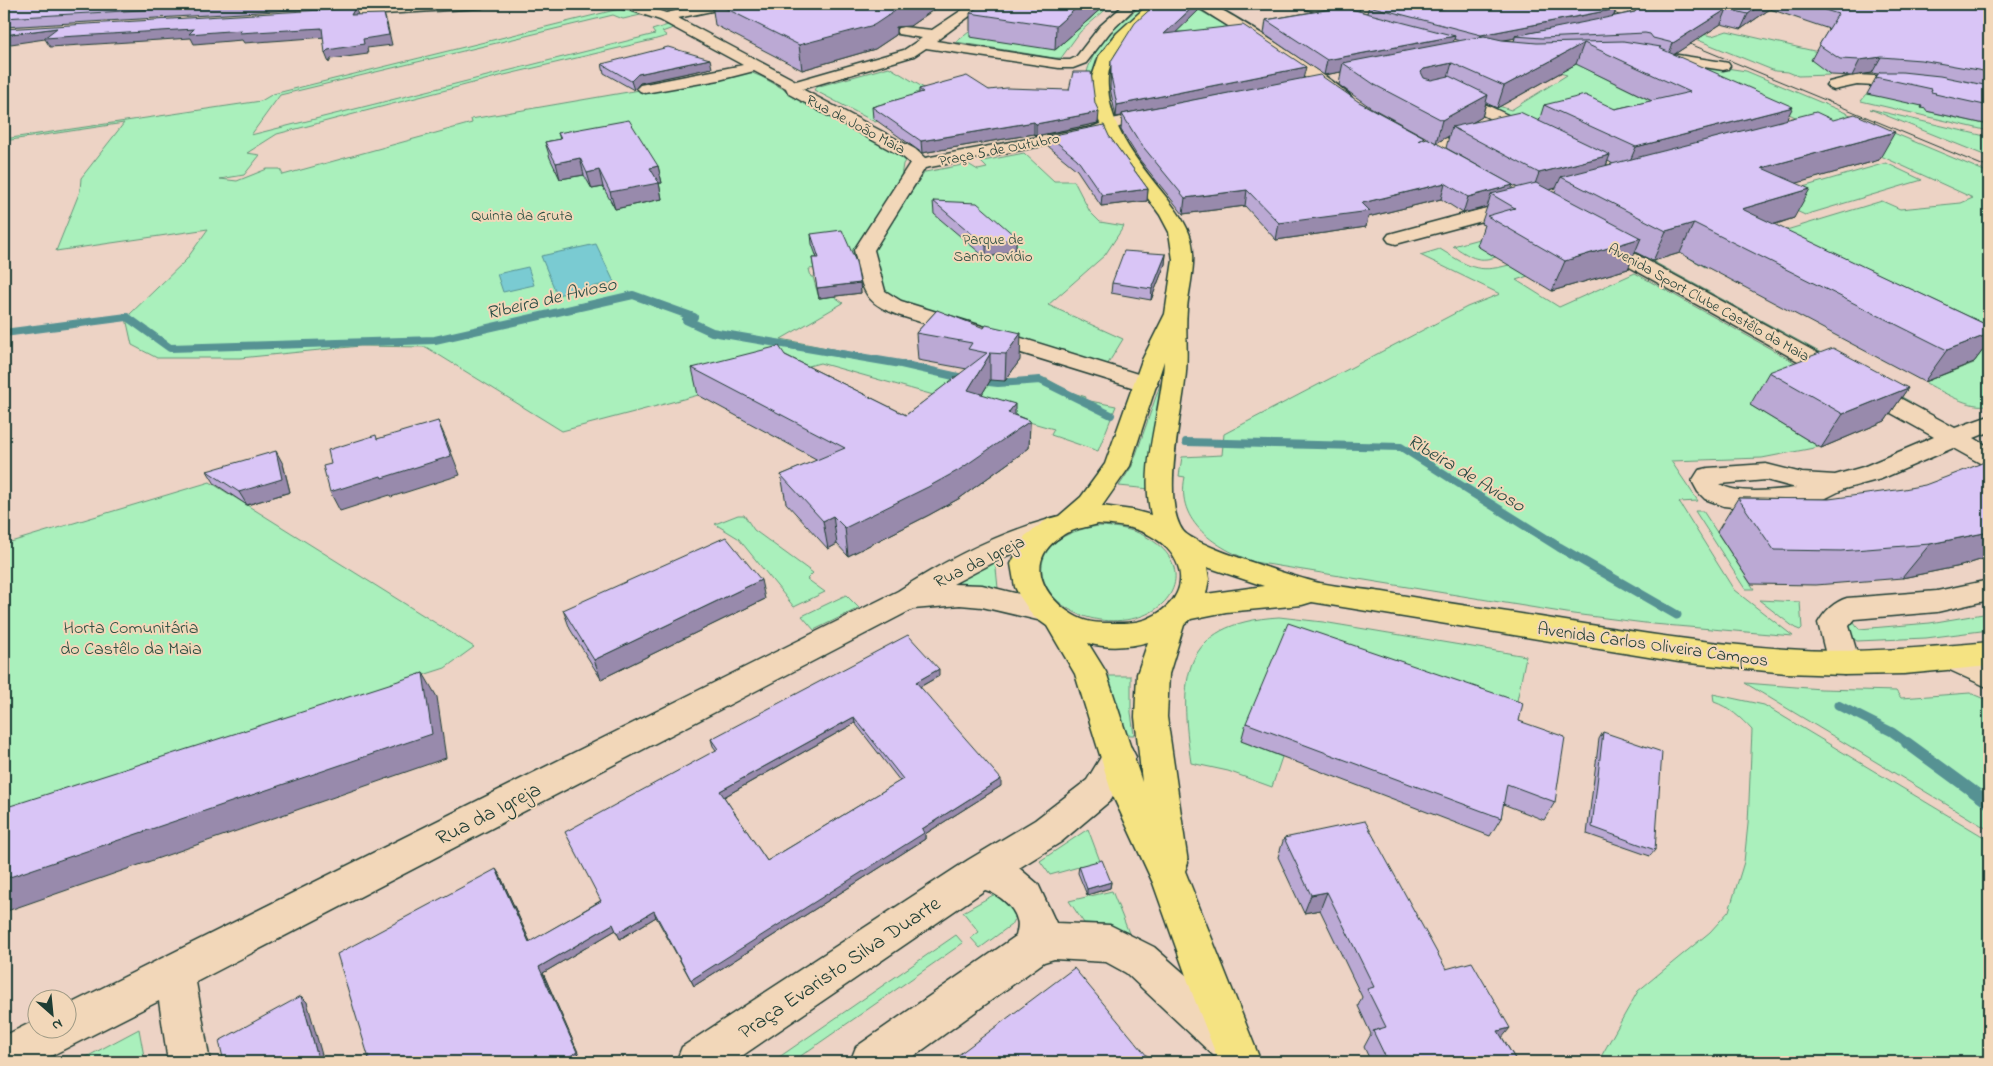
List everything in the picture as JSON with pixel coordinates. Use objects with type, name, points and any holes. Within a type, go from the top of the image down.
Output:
[{"type":"main road","points":[[1157,4],[1122,36],[1102,65],[1100,79],[1101,100],[1108,126],[1121,152],[1170,215],[1180,234],[1184,254],[1176,311],[1176,370],[1163,460],[1161,494],[1164,517],[1177,542],[1190,561],[1194,581],[1189,601],[1176,616],[1153,674],[1151,717],[1167,835],[1171,881]]},
{"type":"main road","points":[[1176,311],[1153,360],[1117,466],[1090,503],[1033,545],[1028,553],[1025,573],[1030,593],[1052,616],[1090,672],[1119,757],[1129,794],[1171,881],[1236,1052]]},
{"type":"main road","points":[[1061,523],[1098,515],[1125,517],[1153,526],[1177,542]]},
{"type":"main road","name":"Avenida Carlos Oliveira Campos","points":[[1177,542],[1216,560],[1318,593],[1679,650],[1786,661],[1844,663],[1904,662],[1989,654]]},
{"type":"main road","name":"Avenida Carlos Oliveira Campos","points":[[1176,616],[1205,604],[1256,596],[1318,593]]},
{"type":"main road","points":[[1052,616],[1091,633],[1114,635],[1135,634],[1151,630],[1176,616]]},
{"type":"street","points":[[306,14],[482,4]]},
{"type":"street","name":"Rua de João Maia","points":[[628,4],[665,17],[794,86],[794,90],[801,95],[909,153],[919,161],[919,164],[864,250],[876,293],[880,298],[930,318],[1146,384]]},
{"type":"street","points":[[665,17],[726,4]]},
{"type":"street","points":[[794,86],[903,56],[979,4]]},
{"type":"street","points":[[902,31],[930,39],[1059,64],[1072,64],[1081,60],[1105,29],[1133,4]]},
{"type":"street","points":[[1200,4],[1332,80],[1358,101]]},
{"type":"street","points":[[1219,4],[1315,60],[1332,80]]},
{"type":"street","points":[[1303,4],[1372,22]]},
{"type":"street","points":[[1700,78],[1667,64],[1638,55],[1723,66]]},
{"type":"street","points":[[712,75],[715,72],[736,66]]},
{"type":"street","points":[[645,88],[719,75],[756,66]]},
{"type":"street","points":[[1302,87],[1332,80]]},
{"type":"street","points":[[1834,85],[1857,80],[1881,80],[1924,85]]},
{"type":"street","points":[[1432,94],[1445,91],[1544,140]]},
{"type":"street","name":"Praça 5 de Outubro","points":[[919,164],[1096,131],[1119,122],[1171,112]]},
{"type":"street","points":[[1390,120],[1535,204],[1396,238]]},
{"type":"street","name":"Avenida Sport Clube Castêlo da Maia","points":[[1590,229],[1977,432],[1989,457]]},
{"type":"street","points":[[1835,483],[1872,473],[1977,432]]},
{"type":"street","name":"Rua da Igreja","points":[[78,1021],[908,599],[940,577],[977,558],[1061,523]]},
{"type":"street","points":[[1844,663],[1833,623],[1847,609],[1912,605],[1989,590]]},
{"type":"street","name":"Rua da Igreja","points":[[908,599],[967,595],[982,596],[1052,616]]},
{"type":"street","points":[[1952,658],[1989,676]]},
{"type":"street","name":"Praça Evaristo Silva Duarte","points":[[698,1062],[982,872],[1048,831],[1099,790],[1119,757]]},
{"type":"street","points":[[982,872],[1005,880],[1025,896],[1037,920],[1034,946]]},
{"type":"street","points":[[872,1062],[1034,946],[1054,941],[1110,944],[1140,960],[1236,1052]]},
{"type":"street","points":[[174,971],[189,1062]]},
{"type":"street","points":[[4,1058],[43,1038]]},
{"type":"green space","points":[[1065,4],[1112,4],[1080,32],[1061,58],[956,42],[982,22],[1055,50],[1067,39],[1028,16],[1084,24],[1095,14]]},
{"type":"green space","points":[[1143,4],[1148,4],[1108,44],[1092,73],[1087,72],[1096,52],[1109,34]]},
{"type":"green space","name":"Quinta da Gruta","points":[[623,8],[645,14],[623,19],[613,15],[280,95],[251,135],[655,34],[652,30],[668,25],[673,28],[662,32],[667,36],[653,40],[500,76],[277,134],[247,153],[260,155],[244,175],[220,179],[237,181],[267,169],[280,169],[283,175],[472,123],[471,119],[727,75],[745,70],[762,77],[907,158],[903,164],[901,177],[853,250],[855,264],[809,269],[819,298],[834,296],[843,303],[781,339],[991,380],[1047,379],[1070,392],[1086,397],[1085,400],[1116,406],[1098,451],[1051,435],[1054,429],[820,363],[562,431],[426,347],[360,346],[240,358],[157,358],[132,345],[126,318],[130,317],[129,315],[186,260],[208,229],[56,251],[80,191],[81,178],[124,123],[4,141],[4,139],[261,101],[273,94]]},
{"type":"green space","points":[[1199,10],[1234,30],[1175,32]]},
{"type":"green space","points":[[1679,29],[1712,36],[1727,31],[1840,57],[1857,76],[1848,76],[1823,69],[1831,75],[1798,76],[1788,72],[1775,71],[1673,30]]},
{"type":"green space","points":[[1642,55],[1746,71],[1989,173],[1989,404],[1974,405],[1965,402],[1924,382],[1974,363],[1753,252],[1705,267],[1691,259],[1882,201],[1900,209],[1961,203],[1973,198],[1688,68]]},
{"type":"green space","points":[[1588,63],[1591,71],[1669,110],[1530,129],[1393,72],[1511,110],[1567,75],[1525,64]]},
{"type":"green space","points":[[889,67],[925,89],[916,93],[919,95],[922,109],[875,122],[814,90],[816,87]]},
{"type":"green space","points":[[1885,86],[1944,93],[1921,108],[1926,109],[1926,111],[1989,125],[1989,131],[1861,101],[1867,94],[1877,96]]},
{"type":"green space","points":[[1870,109],[1989,137],[1989,157]]},
{"type":"green space","name":"Parque de Santo Ovídio","points":[[1024,153],[1054,181],[1074,181],[1090,212],[1100,222],[1124,226],[1105,255],[1048,305],[1123,339],[1106,367],[901,303],[885,292],[873,247],[925,172],[968,164],[978,170],[987,168],[981,162],[983,161]]},
{"type":"green space","points":[[1886,163],[1922,180],[1805,215],[1716,174],[1775,195]]},
{"type":"green space","points":[[1577,220],[1911,402],[1906,404],[1572,221]]},
{"type":"green space","points":[[1490,236],[1478,246],[1496,257],[1489,259],[1473,258],[1453,246]]},
{"type":"green space","points":[[1440,249],[1473,267],[1488,269],[1509,265],[1528,276],[1516,280],[1559,307],[1635,273],[1821,377],[1750,405],[1819,447],[1762,458],[1671,461],[1698,501],[1679,502],[1734,590],[1793,636],[1653,624],[1573,614],[1254,562],[1226,549],[1202,531],[1186,508],[1184,493],[1185,477],[1179,476],[1182,457],[1222,455],[1224,434],[1467,307],[1500,294],[1420,255]]},
{"type":"green space","points":[[1163,384],[1150,489],[1119,486],[1132,466],[1160,385]]},
{"type":"green space","name":"Horta Comunitária do Castêlo da Maia","points":[[210,482],[474,647],[445,668],[9,808],[4,834],[4,544]]},
{"type":"green space","points":[[1695,511],[1703,511],[1754,589],[1745,589]]},
{"type":"green space","points":[[738,515],[744,515],[754,530],[813,573],[807,579],[825,592],[794,607],[738,538],[715,524]]},
{"type":"green space","points":[[1099,526],[1119,528],[1138,533],[1150,539],[1172,561],[1175,573],[1174,585],[1169,597],[1147,614],[1131,619],[1102,620],[1076,613],[1057,600],[1045,584],[1042,566],[1049,549],[1067,535]]},
{"type":"green space","points":[[995,559],[998,588],[953,584],[953,582]]},
{"type":"green space","points":[[846,595],[859,608],[814,630],[802,616]]},
{"type":"green space","points":[[1759,600],[1800,602],[1802,628],[1800,630],[1795,628]]},
{"type":"green space","points":[[1989,613],[1989,630],[1926,638],[1857,641],[1849,636],[1847,621],[1852,619],[1859,629],[1930,623]]},
{"type":"green space","points":[[1279,617],[1323,622],[1526,656],[1513,721],[1241,741],[1282,757],[1272,787],[1228,771],[1191,763],[1186,706],[1187,682],[1193,661],[1204,644],[1221,631],[1246,622]]},
{"type":"green space","points":[[1107,676],[1131,676],[1131,712],[1134,735],[1126,735]]},
{"type":"green space","points":[[1745,683],[1821,689],[1896,691],[1901,698],[1970,693],[1989,701],[1989,830]]},
{"type":"green space","points":[[1713,694],[1764,705],[1989,840],[1989,1062],[1598,1062],[1638,991],[1710,932],[1729,911],[1744,862],[1748,824],[1752,730],[1735,713],[1714,702]]},
{"type":"green space","points":[[1088,829],[1100,861],[1050,875],[1040,861]]},
{"type":"green space","points":[[1112,891],[1129,933],[1105,924],[1084,923],[1069,901]]},
{"type":"green space","points":[[995,894],[1002,894],[1017,913],[1011,925],[980,948],[971,938],[979,932],[963,912]]},
{"type":"green space","points":[[956,935],[963,943],[792,1062],[772,1062]]},
{"type":"green space","points":[[139,1029],[145,1062],[77,1062]]},
{"type":"water","points":[[596,244],[614,282],[557,295],[541,256]]},
{"type":"water","points":[[528,267],[534,285],[503,292],[497,274]]},
{"type":"building","points":[[4,4],[243,4],[4,18]]},
{"type":"building","points":[[717,4],[895,4],[893,6],[895,11],[874,25],[799,45]]},
{"type":"building","points":[[982,4],[1081,4],[1056,26],[970,13]]},
{"type":"building","points":[[1156,4],[1196,4],[1164,34],[1243,25],[1306,67],[1117,105],[1111,76],[1111,61],[1135,23]]},
{"type":"building","points":[[1381,4],[1423,4],[1439,9],[1466,4],[1602,4],[1616,9],[1481,35],[1369,6]]},
{"type":"building","points":[[1674,4],[1762,4],[1748,14],[1727,9],[1673,43],[1653,38],[1650,34],[1645,33],[1542,38],[1515,36],[1635,12],[1638,8],[1649,6],[1653,8]]},
{"type":"building","points":[[1806,4],[1989,4],[1989,72],[1921,60],[1881,57],[1860,60],[1840,59],[1819,45],[1838,14]]},
{"type":"building","points":[[1343,7],[1455,36],[1327,60],[1266,20]]},
{"type":"building","points":[[355,8],[351,15],[384,14],[389,35],[363,39],[364,44],[328,50],[325,53],[322,28],[239,33],[242,30],[189,34],[194,29],[44,38],[57,28],[4,35],[4,29]]},
{"type":"building","points":[[1484,36],[1502,40],[1537,43],[1623,41],[1661,47],[1659,48],[1793,107],[1636,147],[1544,105],[1585,95],[1615,109],[1690,92],[1584,43],[1504,86],[1452,63],[1424,69],[1421,72],[1424,78],[1431,80],[1449,76],[1488,95],[1442,120],[1375,85],[1343,63]]},
{"type":"building","points":[[668,47],[710,59],[638,74],[631,81],[602,64]]},
{"type":"building","points":[[1073,72],[1091,72],[1095,103],[1099,112],[1036,124],[1034,122],[921,141],[872,107],[923,92],[919,89],[967,76],[989,90],[1007,88],[1069,90]]},
{"type":"building","points":[[1880,72],[1940,76],[1989,86],[1989,106],[1935,94],[1931,92],[1932,89],[1876,77]]},
{"type":"building","points":[[1320,75],[1359,102],[1424,137],[1418,141],[1427,138],[1513,185],[1468,197],[1445,183],[1362,203],[1370,211],[1279,223],[1247,190],[1185,198],[1140,143],[1122,114]]},
{"type":"building","points":[[1520,112],[1610,155],[1539,173],[1452,127]]},
{"type":"building","points":[[1816,112],[1833,120],[1855,114],[1895,132],[1762,168],[1810,189],[1742,209],[1989,326],[1989,334],[1947,350],[1694,223],[1666,231],[1561,177]]},
{"type":"building","points":[[629,120],[658,166],[650,168],[659,183],[610,192],[599,170],[587,173],[580,158],[556,163],[545,142],[561,139],[558,133]]},
{"type":"building","points":[[1104,125],[1109,136],[1148,189],[1102,195],[1077,159],[1049,136]]},
{"type":"building","points":[[1536,183],[1641,238],[1565,261],[1487,216],[1515,208],[1491,194]]},
{"type":"building","points":[[933,201],[977,203],[1016,237],[986,246]]},
{"type":"building","points":[[842,230],[856,262],[860,283],[817,288],[812,258],[819,258],[811,234]]},
{"type":"building","points":[[1124,251],[1166,254],[1152,289],[1112,283]]},
{"type":"building","points":[[937,310],[984,328],[986,325],[1021,333],[1006,354],[989,353],[968,390],[1015,404],[1008,413],[1030,421],[959,470],[845,528],[833,516],[823,521],[781,475],[845,448],[692,368],[779,346],[785,355],[906,415],[987,353],[968,349],[972,343],[916,333]]},
{"type":"building","points":[[1833,348],[1908,388],[1843,414],[1769,372]]},
{"type":"building","points":[[438,421],[451,456],[330,492],[323,466],[331,464],[328,450],[376,435],[377,439]]},
{"type":"building","points":[[276,451],[282,479],[239,492],[207,471]]},
{"type":"building","points":[[1989,460],[1989,532],[1930,544],[1841,551],[1774,550],[1738,498],[1829,499],[1904,489],[1925,485]]},
{"type":"building","points":[[726,537],[761,580],[594,660],[563,610]]},
{"type":"building","points":[[1288,623],[1523,703],[1519,721],[1565,737],[1555,802],[1507,784],[1501,818],[1246,723]]},
{"type":"building","points":[[908,635],[939,669],[916,682],[1001,779],[922,829],[924,833],[691,980],[654,911],[617,933],[613,924],[539,967],[577,1052],[560,1062],[370,1062],[337,954],[496,869],[529,942],[601,901],[565,832],[718,749],[711,739]],"holes":[[[854,717],[903,779],[767,861],[720,791]]]},
{"type":"building","points":[[423,673],[432,734],[4,879],[4,808]]},
{"type":"building","points":[[1603,732],[1662,752],[1655,850],[1592,827]]},
{"type":"building","points":[[1365,821],[1446,969],[1472,962],[1510,1028],[1498,1031],[1517,1062],[1388,1062],[1373,1031],[1386,1027],[1367,989],[1374,987],[1327,892],[1311,895],[1284,838]]},
{"type":"building","points":[[1102,860],[1111,882],[1087,889],[1079,866]]},
{"type":"building","points":[[1074,968],[1147,1056],[1140,1062],[949,1062]]},
{"type":"building","points":[[301,996],[319,1062],[224,1062],[219,1041]]},
{"type":"waterway","name":"Ribeira de Avioso","points":[[4,333],[127,317],[170,348],[435,340],[633,295],[694,317],[686,320],[712,332],[901,364],[967,379]]},
{"type":"waterway","name":"Ribeira de Avioso","points":[[980,381],[998,383],[1040,380],[1111,415]]},
{"type":"waterway","name":"Ribeira de Avioso","points":[[1186,442],[1401,447],[1467,489]]},
{"type":"waterway","name":"Ribeira de Avioso","points":[[1465,488],[1559,547],[1677,615]]},
{"type":"waterway","name":"Ribeira de Avioso","points":[[1838,705],[1892,732],[1909,744]]},
{"type":"waterway","name":"Ribeira de Avioso","points":[[1907,743],[1989,803]]},
{"type":"tram line","points":[[1592,4],[1631,20]]},
{"type":"tram line","points":[[1678,39],[1989,168]]}]
